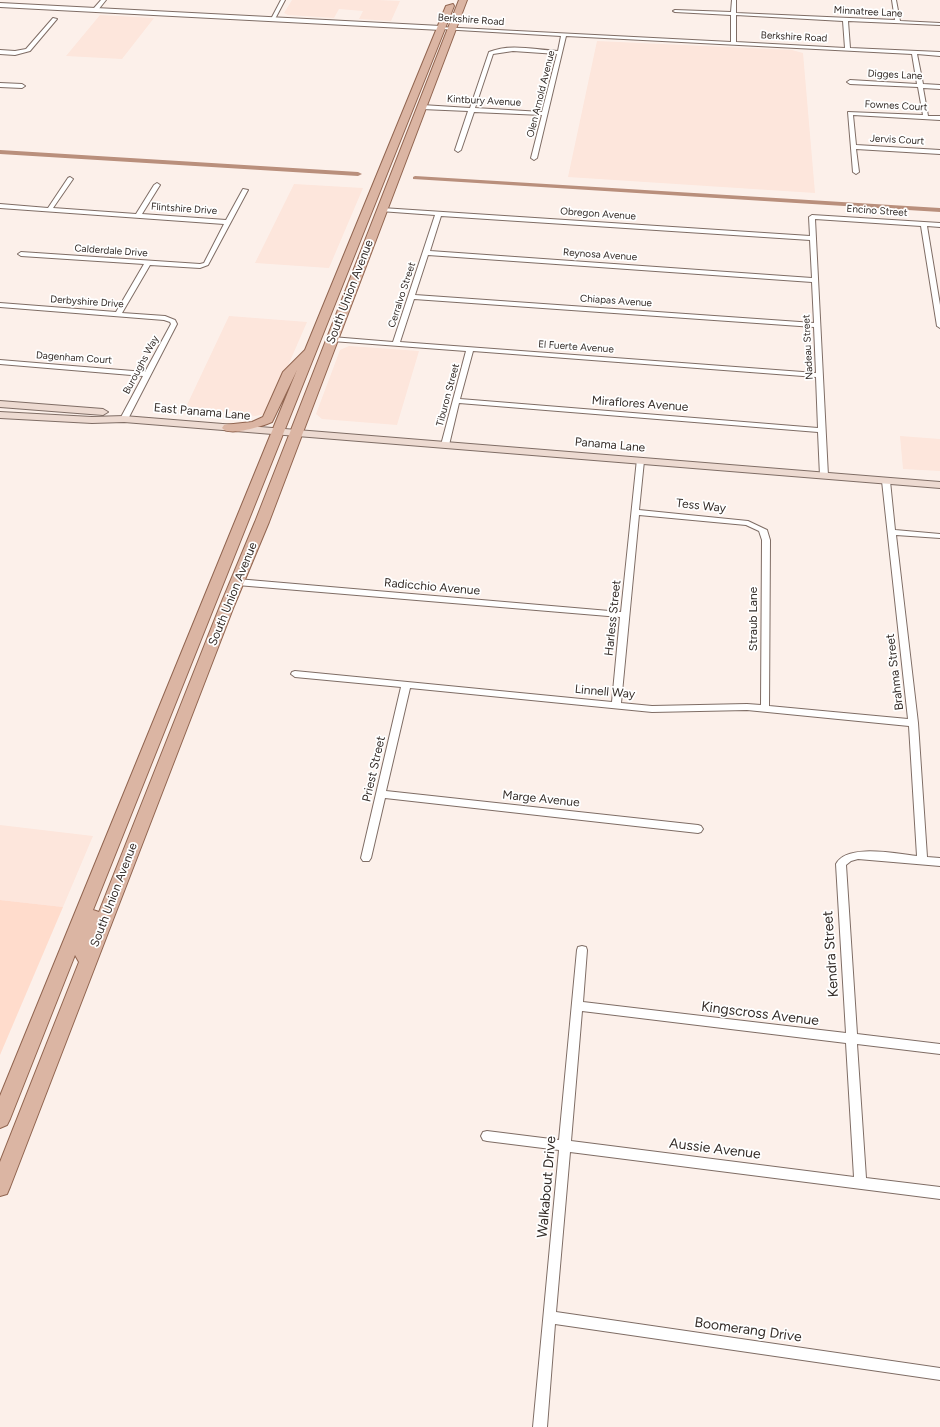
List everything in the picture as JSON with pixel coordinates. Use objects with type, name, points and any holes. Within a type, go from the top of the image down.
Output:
[{"type":"main road","name":"South Union Avenue","points":[[0,1119],[453,0]]},
{"type":"main road","name":"South Union Avenue","points":[[0,1187],[236,582],[274,492],[464,0]]},
{"type":"main road","points":[[320,328],[324,328],[326,332],[316,359],[320,373]]},
{"type":"main road","points":[[228,428],[254,425],[268,419],[289,372],[298,361],[311,350]]},
{"type":"main road","points":[[296,433],[291,425],[308,377],[308,372],[304,366]]},
{"type":"main road","name":"East Panama Lane","points":[[0,404],[98,412],[124,419]]},
{"type":"main road","points":[[0,410],[71,414],[98,412]]},
{"type":"main road","name":"East Panama Lane","points":[[0,415],[92,420],[124,419],[278,432]]},
{"type":"main road","points":[[274,492],[274,470],[284,444],[285,436],[278,432]]},
{"type":"main road","name":"Panama Lane","points":[[278,432],[940,485]]},
{"type":"main road","points":[[129,854],[124,839],[150,773],[144,764]]},
{"type":"main road","points":[[88,961],[81,949],[106,884],[99,874]]},
{"type":"street","points":[[96,9],[104,0]]},
{"type":"street","points":[[273,18],[283,0]]},
{"type":"street","points":[[732,43],[734,0]]},
{"type":"street","points":[[894,0],[898,22]]},
{"type":"street","name":"Berkshire Road","points":[[0,5],[273,18],[452,29],[940,54]]},
{"type":"street","name":"Minnatree Lane","points":[[675,11],[940,24]]},
{"type":"street","points":[[0,52],[20,53],[28,50],[55,19]]},
{"type":"street","points":[[845,19],[848,49]]},
{"type":"street","name":"Olen Arnold Avenue","points":[[534,158],[564,35]]},
{"type":"street","points":[[458,150],[490,55],[493,51],[560,53]]},
{"type":"street","points":[[914,53],[926,117]]},
{"type":"street","name":"Digges Lane","points":[[850,82],[940,87]]},
{"type":"street","points":[[0,85],[22,86]]},
{"type":"street","name":"Kintbury Avenue","points":[[422,107],[545,114]]},
{"type":"street","name":"Fownes Court","points":[[854,147],[850,113],[940,118]]},
{"type":"street","points":[[854,147],[856,172]]},
{"type":"street","name":"Jervis Court","points":[[854,147],[940,152]]},
{"type":"street","points":[[49,210],[70,179]]},
{"type":"street","points":[[138,216],[157,184]]},
{"type":"street","points":[[228,222],[245,190]]},
{"type":"street","name":"Flintshire Drive","points":[[0,206],[228,222]]},
{"type":"street","name":"Obregon Avenue","points":[[382,210],[813,238]]},
{"type":"street","points":[[426,253],[439,213]]},
{"type":"street","name":"Nadeau Street","points":[[812,217],[824,476]]},
{"type":"street","name":"Encino Street","points":[[812,217],[940,225]]},
{"type":"street","name":"Calderdale Drive","points":[[21,254],[148,264],[200,266],[206,264],[228,222]]},
{"type":"street","points":[[924,224],[940,326]]},
{"type":"street","name":"Reynosa Avenue","points":[[426,253],[815,280]]},
{"type":"street","name":"Cerralvo Street","points":[[396,344],[413,297],[426,253]]},
{"type":"street","points":[[118,314],[148,264]]},
{"type":"street","name":"Chiapas Avenue","points":[[413,297],[817,325]]},
{"type":"street","name":"Derbyshire Drive","points":[[0,305],[165,318],[173,321]]},
{"type":"street","name":"Buroughs Way","points":[[124,419],[146,374],[174,324],[173,321]]},
{"type":"street","name":"El Fuerte Avenue","points":[[332,339],[820,375]]},
{"type":"street","name":"Tiburon Street","points":[[445,445],[470,349]]},
{"type":"street","name":"Dagenham Court","points":[[0,362],[146,374]]},
{"type":"street","name":"Miraflores Avenue","points":[[457,401],[822,430]]},
{"type":"street","points":[[635,512],[640,461]]},
{"type":"street","name":"Brahma Street","points":[[886,481],[913,723],[922,860]]},
{"type":"street","name":"Tess Way","points":[[635,512],[748,523],[763,530]]},
{"type":"street","name":"Harless Street","points":[[616,706],[635,512]]},
{"type":"street","name":"Straub Lane","points":[[763,530],[766,540],[765,708]]},
{"type":"street","points":[[891,532],[940,536]]},
{"type":"street","name":"Radicchio Avenue","points":[[236,582],[625,615]]},
{"type":"street","name":"Linnell Way","points":[[295,674],[652,709],[765,708],[913,723]]},
{"type":"street","name":"Priest Street","points":[[366,858],[406,685]]},
{"type":"street","name":"Marge Avenue","points":[[381,794],[698,830]]},
{"type":"street","name":"Kendra Street","points":[[860,1182],[841,864],[848,858],[858,855],[922,860]]},
{"type":"street","points":[[922,860],[940,862]]},
{"type":"street","name":"Walkabout Drive","points":[[540,1427],[551,1317],[566,1146],[576,1006],[582,950]]},
{"type":"street","name":"Kingscross Avenue","points":[[576,1006],[852,1040],[940,1049]]},
{"type":"street","name":"Aussie Avenue","points":[[487,1136],[940,1193]]},
{"type":"street","name":"Boomerang Drive","points":[[551,1317],[940,1374]]},
{"type":"shaded area","points":[[292,0],[400,1],[391,21],[359,19],[363,11],[339,9],[334,18],[288,15],[284,13]]},
{"type":"shaded area","points":[[100,15],[154,18],[122,59],[66,56]]},
{"type":"shaded area","points":[[597,41],[792,50],[803,53],[815,193],[568,177]]},
{"type":"shaded area","points":[[294,184],[363,188],[329,268],[255,263]]},
{"type":"shaded area","points":[[229,316],[307,322],[267,414],[255,416],[186,407]]},
{"type":"shaded area","points":[[349,346],[419,351],[397,425],[322,419],[316,414],[340,350]]},
{"type":"shaded area","points":[[900,436],[940,439],[940,471],[903,469]]},
{"type":"shaded area","points":[[0,825],[93,836],[63,907],[0,900]]},
{"type":"shaded area","points":[[0,900],[63,907],[0,1055]]},
{"type":"waterway","points":[[0,152],[358,174]]},
{"type":"waterway","points":[[415,178],[940,210]]}]
